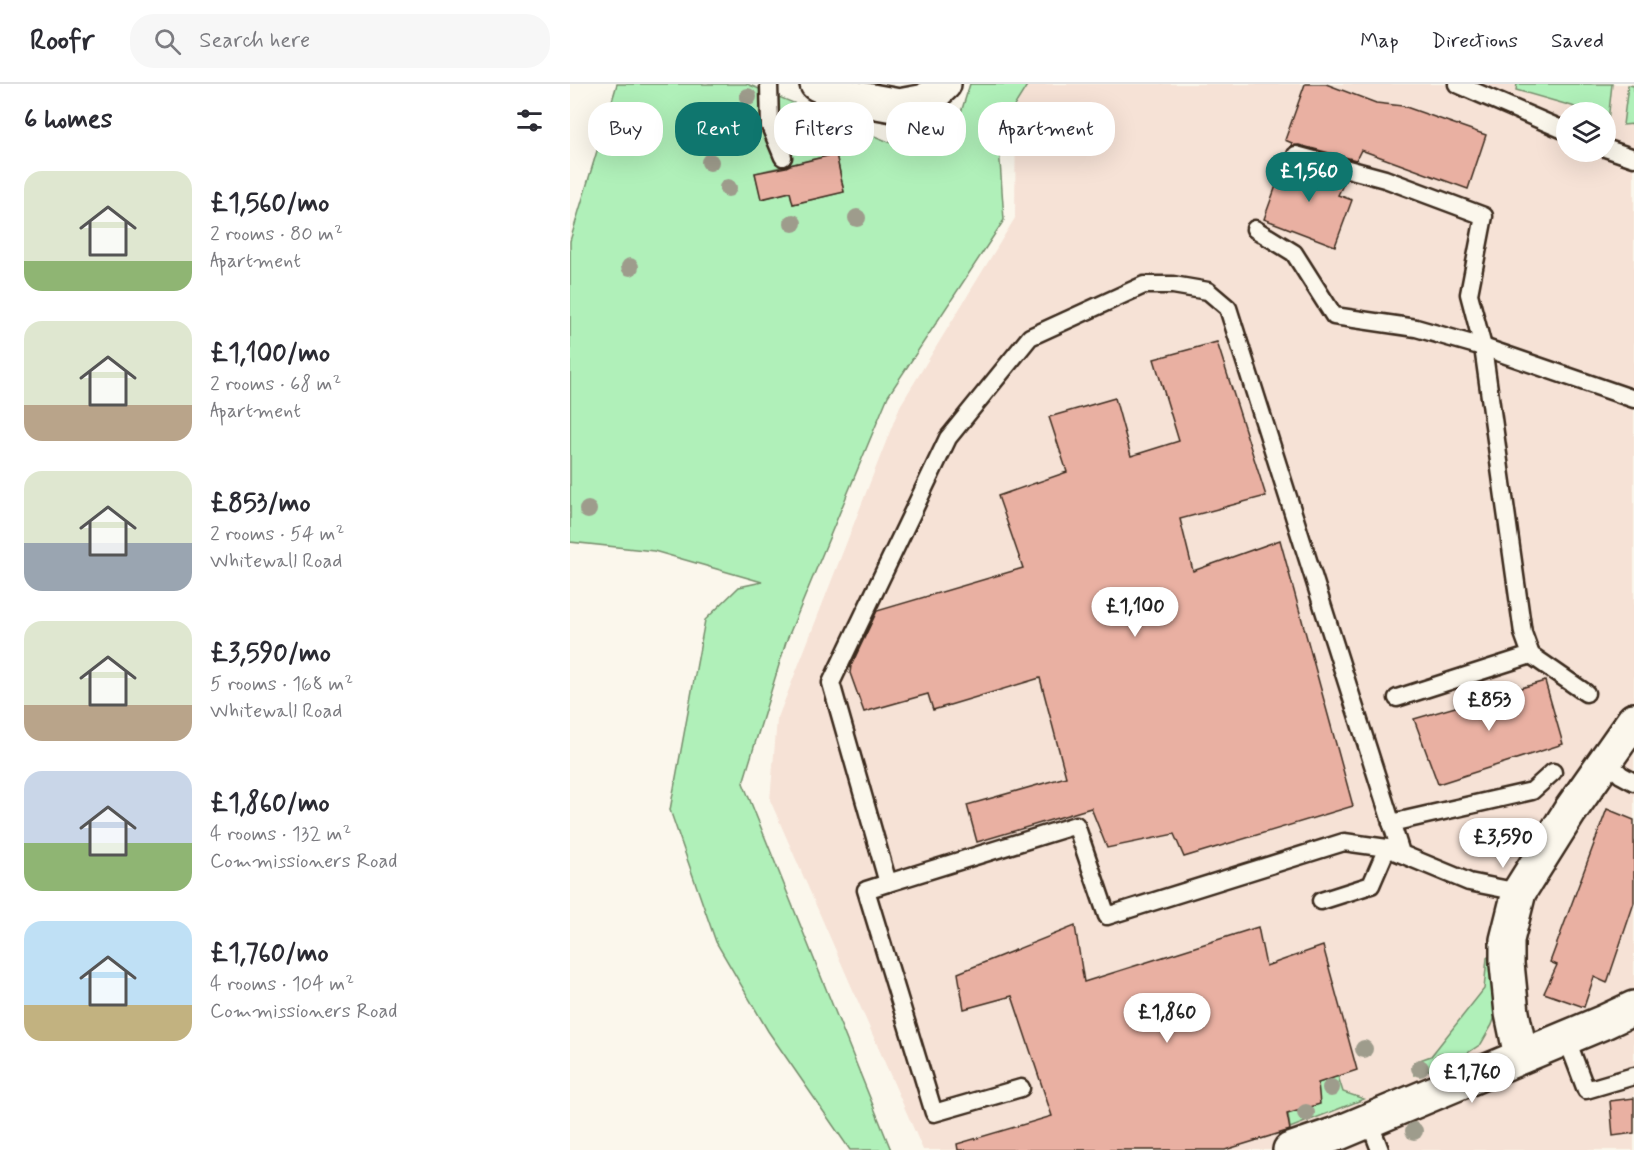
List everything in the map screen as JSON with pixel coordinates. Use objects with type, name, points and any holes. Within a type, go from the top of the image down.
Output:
[{"type":"street","points":[[817,84],[844,96],[899,106],[926,101],[944,84]]},
{"type":"street","points":[[1521,1056],[1512,1019],[1507,964],[1507,940],[1519,892],[1570,811],[1634,720]]},
{"type":"street","points":[[1290,1150],[1339,1134],[1375,1135],[1521,1056],[1634,1008]]},
{"type":"lane","points":[[769,84],[770,126],[783,157]]},
{"type":"lane","points":[[1457,84],[1556,127]]},
{"type":"lane","points":[[1616,152],[1634,159]]},
{"type":"lane","points":[[1296,155],[1385,179],[1484,216],[1469,294],[1484,348],[1523,633],[1531,656],[1586,693]]},
{"type":"lane","points":[[1254,229],[1294,253],[1334,316],[1416,327],[1634,399]]},
{"type":"lane","points":[[888,883],[831,683],[948,438],[1030,337],[1144,285],[1173,285],[1208,291],[1228,308],[1391,823],[1394,850],[1371,885],[1321,901]]},
{"type":"lane","points":[[1397,698],[1531,656]]},
{"type":"lane","points":[[1606,760],[1621,775],[1634,782]]},
{"type":"lane","points":[[1391,823],[1532,790],[1553,772]]},
{"type":"lane","points":[[1021,1088],[934,1113],[866,890],[1076,825],[1107,916],[1344,842],[1394,850],[1469,882],[1519,892]]},
{"type":"lane","points":[[1566,1037],[1586,1090],[1634,1076]]},
{"type":"shaded area","points":[[1028,84],[1634,84],[1634,1150],[923,1150],[770,800],[777,720],[900,406],[1015,218],[1016,156],[1115,156],[1115,102],[1018,102]]},
{"type":"green space","points":[[617,84],[747,84],[791,102],[774,102],[774,156],[827,156],[755,173],[762,199],[790,192],[793,204],[844,192],[836,156],[874,156],[874,136],[886,141],[886,156],[966,156],[964,102],[970,84],[1028,84],[1017,102],[978,102],[978,156],[1000,156],[1004,220],[888,396],[786,642],[743,783],[891,1150],[850,1150],[768,1031],[716,942],[670,810],[705,620],[739,587],[762,582],[654,551],[570,542],[570,241],[595,156],[663,156],[663,102],[612,102]]},
{"type":"green space","points":[[1517,84],[1612,84],[1610,102],[1558,102],[1516,90]]},
{"type":"green space","points":[[1628,85],[1634,86],[1634,124],[1623,125]]},
{"type":"green space","points":[[1493,953],[1498,1008],[1492,1025],[1481,1044],[1454,1062],[1414,1075],[1414,1062],[1431,1056],[1484,989],[1487,958]]},
{"type":"green space","points":[[1338,1076],[1343,1092],[1364,1099],[1290,1128],[1288,1114],[1319,1104],[1318,1083]]},
{"type":"building","points":[[1305,84],[1326,84],[1376,103],[1403,106],[1486,135],[1468,189],[1361,150],[1356,160],[1299,145],[1291,146],[1292,143],[1285,140]]},
{"type":"building","points":[[836,156],[844,192],[793,204],[790,192],[761,199],[755,173]]},
{"type":"building","points":[[1286,158],[1293,165],[1346,179],[1338,195],[1352,200],[1335,246],[1264,219]]},
{"type":"building","points":[[1217,342],[1266,496],[1180,519],[1193,571],[1280,540],[1353,806],[1184,857],[1174,834],[1107,848],[1091,808],[977,842],[967,805],[1066,777],[1040,678],[933,710],[928,694],[864,712],[850,673],[851,666],[877,611],[1023,568],[998,496],[1067,472],[1049,417],[1115,398],[1131,456],[1179,441],[1154,359]]},
{"type":"building","points":[[1545,681],[1563,744],[1438,784],[1414,719]]},
{"type":"building","points":[[1607,809],[1634,820],[1634,903],[1607,983],[1594,977],[1584,1007],[1544,993],[1557,965],[1550,962]]},
{"type":"building","points":[[1075,926],[1084,982],[1258,927],[1266,966],[1323,946],[1357,1070],[1318,1083],[1320,1104],[1287,1114],[1290,1130],[1225,1150],[958,1150],[957,1144],[1052,1116],[1012,996],[964,1009],[958,973]]},
{"type":"building","points":[[1634,1098],[1634,1133],[1613,1136],[1610,1101]]}]
